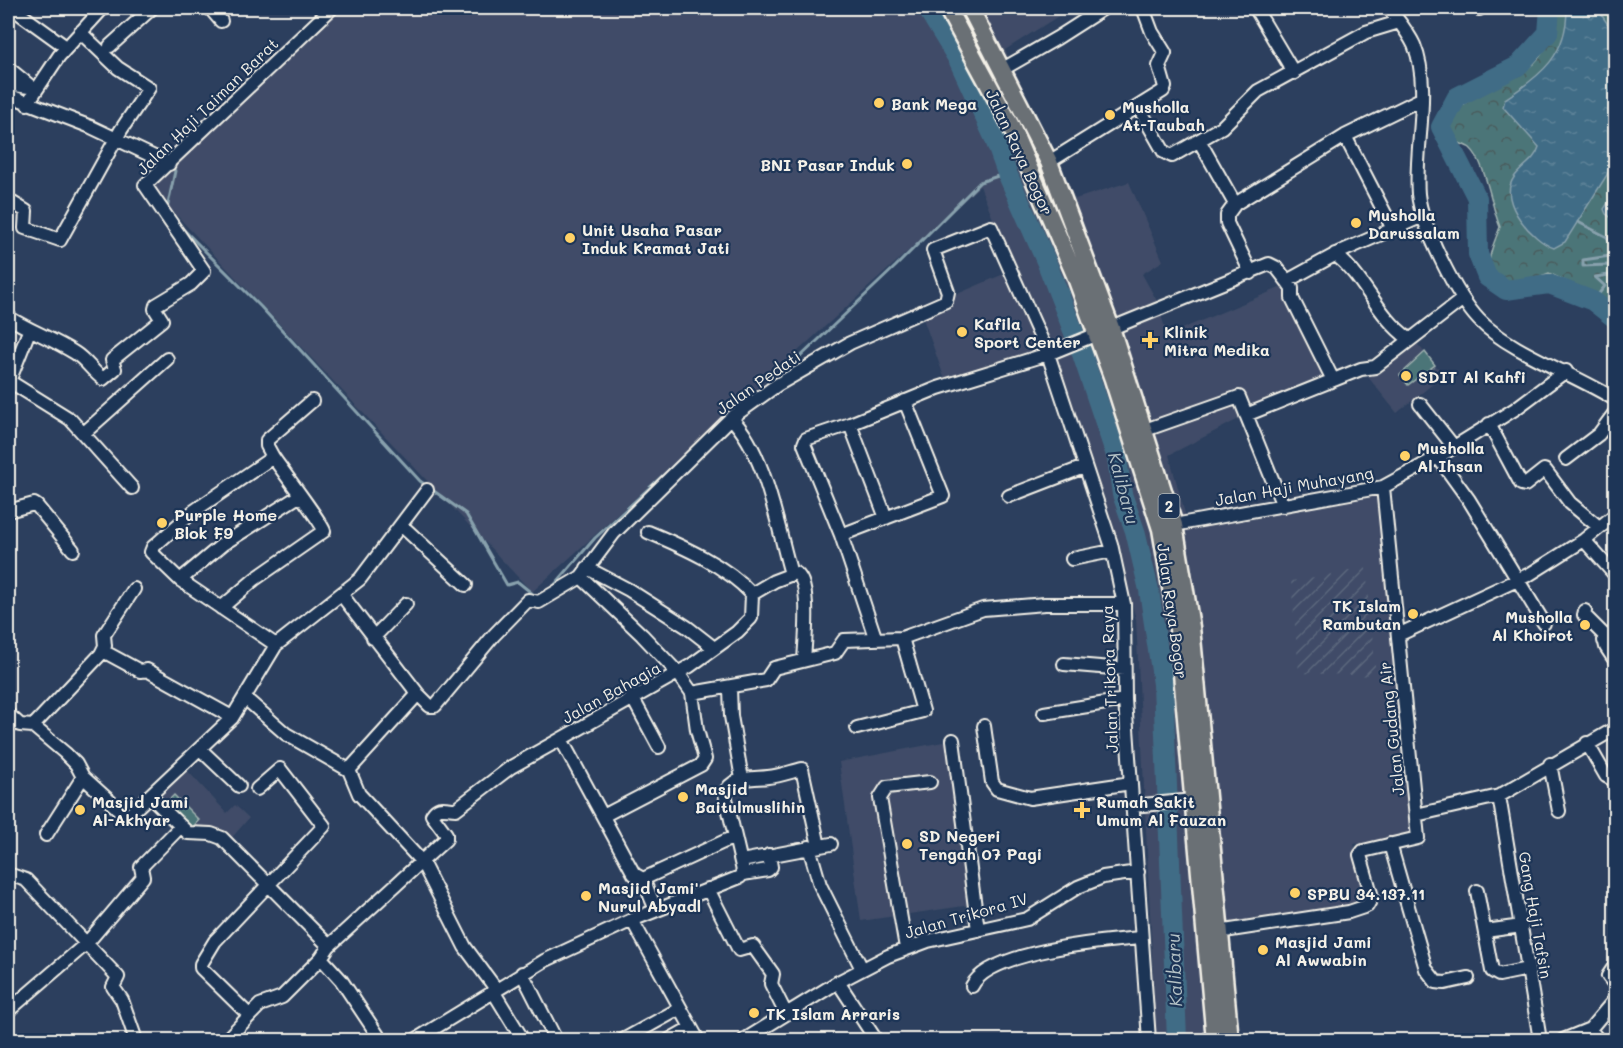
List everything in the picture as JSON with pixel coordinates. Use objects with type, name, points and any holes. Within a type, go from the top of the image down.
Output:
[{"type":"highway","name":"Jalan Raya Bogor","points":[[947,8],[1025,155],[1098,333],[1145,430],[1174,525],[1188,801],[1215,1041]]},
{"type":"highway","name":"Jalan Raya Bogor","points":[[970,8],[1049,162],[1098,333],[1176,569],[1209,800],[1218,932],[1230,1041]]},
{"type":"street","points":[[12,8],[66,47]]},
{"type":"street","points":[[30,96],[66,47],[103,8]]},
{"type":"street","points":[[110,46],[152,8]]},
{"type":"street","points":[[210,8],[221,21]]},
{"type":"street","name":"Jalan Haji Taiman Barat","points":[[29,331],[40,332],[77,354],[103,379],[115,369],[112,360],[162,321],[155,309],[156,304],[191,284],[203,273],[204,268],[145,187],[332,8]]},
{"type":"street","points":[[1003,69],[1104,8]]},
{"type":"street","points":[[1049,162],[1139,108],[1160,94],[1165,87],[1159,66],[1166,53],[1152,32],[1143,8]]},
{"type":"street","points":[[1389,8],[1415,46],[1421,77],[1417,176],[1423,216],[1463,298],[1478,319],[1492,332],[1616,400]]},
{"type":"street","points":[[1257,11],[1294,73]]},
{"type":"street","points":[[1139,108],[1166,154],[1177,154],[1222,127],[1252,95],[1366,32],[1400,22]]},
{"type":"street","points":[[8,200],[26,211],[25,228],[60,240],[118,135],[149,88],[118,68],[80,32]]},
{"type":"street","points":[[8,69],[30,96]]},
{"type":"street","points":[[8,84],[67,117],[118,135],[171,162]]},
{"type":"street","points":[[8,95],[30,96]]},
{"type":"street","points":[[1251,273],[1227,223],[1227,215],[1235,204],[1345,136],[1421,99]]},
{"type":"street","points":[[1345,136],[1392,229]]},
{"type":"street","points":[[1200,142],[1235,204]]},
{"type":"street","points":[[1287,281],[1335,254],[1423,216]]},
{"type":"street","name":"Jalan Pedati","points":[[418,694],[430,706],[435,706],[494,634],[528,600],[539,602],[584,573],[614,533],[731,418],[777,385],[850,343],[946,301],[948,292],[933,250],[990,226],[993,230]]},
{"type":"street","name":"Jalan Trikora Raya","points":[[993,230],[1053,352],[1084,467],[1112,551],[1124,604],[1125,700],[1149,1041]]},
{"type":"street","points":[[1335,254],[1362,281],[1389,323],[1409,339]]},
{"type":"street","points":[[874,634],[841,535],[805,441],[960,381],[1053,352],[1272,265],[1292,288],[1292,298],[1333,380]]},
{"type":"street","points":[[1246,415],[1361,369],[1375,367],[1463,298]]},
{"type":"street","points":[[8,317],[29,331],[8,382],[56,408],[84,433],[132,488]]},
{"type":"street","points":[[84,433],[166,359]]},
{"type":"street","name":"Jalan Haji Muhayang","points":[[1174,525],[1383,487],[1438,457],[1521,405],[1566,371]]},
{"type":"street","points":[[1145,430],[1237,396],[1283,506]]},
{"type":"street","points":[[221,608],[255,579],[322,533],[322,523],[299,496],[267,446],[267,440],[312,401]]},
{"type":"street","points":[[841,535],[943,496],[905,401]]},
{"type":"street","points":[[1420,404],[1454,447]]},
{"type":"street","points":[[1566,459],[1599,434],[1616,411]]},
{"type":"street","points":[[731,418],[740,427],[758,461],[791,574]]},
{"type":"street","points":[[850,424],[886,518]]},
{"type":"street","points":[[1489,424],[1521,484],[1525,485],[1546,471],[1570,503],[1599,527]]},
{"type":"street","points":[[273,457],[194,511],[153,547],[152,554],[180,580],[276,645]]},
{"type":"street","points":[[1438,457],[1469,500],[1544,623]]},
{"type":"street","points":[[1009,496],[1084,467]]},
{"type":"street","name":"Jalan Gudang Air","points":[[1383,487],[1416,815],[1499,796],[1550,764],[1616,728]]},
{"type":"street","points":[[8,714],[20,725],[33,726],[76,764],[82,777],[125,815],[135,810],[232,717],[276,645],[360,579],[427,490]]},
{"type":"street","points":[[180,580],[223,544],[299,496]]},
{"type":"street","points":[[8,511],[34,504],[73,550]]},
{"type":"street","points":[[1398,635],[1516,580],[1584,540],[1616,514]]},
{"type":"street","points":[[401,525],[466,585]]},
{"type":"street","points":[[648,532],[734,576],[752,594],[791,574],[800,576],[804,589],[804,660]]},
{"type":"street","points":[[1584,540],[1616,576]]},
{"type":"street","points":[[1072,559],[1112,551]]},
{"type":"street","points":[[584,573],[629,590],[687,627],[714,648]]},
{"type":"street","points":[[584,573],[678,673],[692,693],[705,762],[603,816]]},
{"type":"street","points":[[33,726],[103,651],[104,634],[134,589]]},
{"type":"street","points":[[341,594],[418,694],[349,770]]},
{"type":"street","name":"Jalan Bahagia","points":[[422,862],[447,837],[432,815],[437,809],[441,807],[456,809],[511,767],[678,673],[737,632],[751,618],[752,594]]},
{"type":"street","points":[[373,638],[406,604]]},
{"type":"street","points":[[692,693],[766,680],[771,677],[774,668],[835,652],[844,640],[902,638],[983,609],[1045,604],[1124,604]]},
{"type":"street","points":[[1585,611],[1584,615],[1603,634],[1604,641],[1616,662]]},
{"type":"street","points":[[1604,641],[1616,630]]},
{"type":"street","points":[[857,728],[925,717],[902,638]]},
{"type":"street","points":[[103,651],[140,671],[147,670],[232,717]]},
{"type":"street","points":[[1064,664],[1124,669]]},
{"type":"street","points":[[730,688],[731,716],[742,779]]},
{"type":"street","points":[[632,697],[659,747]]},
{"type":"street","points":[[245,698],[286,734],[349,770],[360,794],[422,862],[465,947],[495,990],[523,1041]]},
{"type":"street","points":[[1044,713],[1125,700]]},
{"type":"street","points":[[984,726],[992,782],[997,789],[1030,798],[1131,783]]},
{"type":"street","points":[[561,739],[634,874],[643,879],[656,910]]},
{"type":"street","points":[[953,740],[978,930]]},
{"type":"street","points":[[1587,744],[1612,780]]},
{"type":"street","points":[[200,749],[239,786]]},
{"type":"street","points":[[1550,764],[1559,810]]},
{"type":"street","points":[[249,1015],[200,965],[215,940],[324,826],[280,769],[257,789]]},
{"type":"street","points":[[741,876],[741,861],[725,794],[730,786],[742,779],[769,777],[802,769],[820,846],[820,885],[862,969]]},
{"type":"street","points":[[46,835],[82,777]]},
{"type":"street","points":[[906,948],[880,798],[887,787],[930,782]]},
{"type":"street","points":[[150,796],[189,834],[211,834],[222,838],[329,946]]},
{"type":"street","name":"Gang Haji Tafsin","points":[[1499,796],[1540,1041]]},
{"type":"street","points":[[1133,806],[1188,801]]},
{"type":"street","points":[[1218,932],[1349,912],[1367,906],[1372,897],[1360,855],[1364,849],[1418,838],[1416,815]]},
{"type":"street","points":[[8,1011],[87,944],[143,877],[141,867],[182,826]]},
{"type":"street","points":[[643,879],[734,837]]},
{"type":"street","points":[[1390,844],[1426,969],[1436,982],[1445,983],[1468,978]]},
{"type":"street","points":[[741,861],[820,846]]},
{"type":"street","points":[[415,1041],[522,972],[656,910],[741,876],[768,870],[771,867],[769,855]]},
{"type":"street","points":[[226,1041],[262,1003],[282,997],[321,958],[329,946],[422,862]]},
{"type":"street","name":"Jalan Trikora IV","points":[[744,1041],[838,982],[906,948],[1027,919],[1088,882],[1138,872]]},
{"type":"street","points":[[8,874],[26,880],[118,977],[113,987],[122,1000],[136,1041]]},
{"type":"street","points":[[708,889],[739,950],[753,946],[773,975],[771,984],[786,1014]]},
{"type":"street","points":[[1477,891],[1494,975],[1528,969]]},
{"type":"street","points":[[632,920],[698,1041]]},
{"type":"street","points":[[1485,931],[1521,926]]},
{"type":"street","points":[[972,986],[975,980],[1012,958],[1140,938]]},
{"type":"street","points":[[321,958],[341,980],[381,1041]]},
{"type":"street","points":[[1616,964],[1608,976],[1616,986]]},
{"type":"street","points":[[522,972],[556,1041]]},
{"type":"street","points":[[838,982],[876,1041]]},
{"type":"street","points":[[1563,1041],[1590,1029],[1616,998]]},
{"type":"street","points":[[622,1041],[679,1009]]},
{"type":"street","points":[[669,1041],[690,1028]]},
{"type":"street","points":[[1590,1029],[1598,1041]]},
{"type":"shaded area","points":[[338,8],[1071,8],[1005,50],[1075,199],[1129,182],[1163,261],[1142,274],[1157,301],[1167,335],[1282,287],[1328,373],[1169,455],[1187,521],[1387,485],[1423,835],[1354,844],[1371,902],[1228,928],[1240,1040],[1156,1040],[1136,619],[1096,477],[1052,356],[948,388],[920,310],[1013,270],[980,186],[532,592],[151,188]]},
{"type":"shaded area","name":"SDIT Al Kahfi","points":[[1413,339],[1444,375],[1397,413],[1368,377]]},
{"type":"shaded area","points":[[1366,568],[1376,676],[1299,673],[1291,581]]},
{"type":"shaded area","name":"SD Negeri Tengah 07 Pagi","points":[[948,741],[971,905],[861,921],[839,762]]},
{"type":"shaded area","points":[[183,766],[227,813],[235,805],[249,818],[229,841],[190,832],[153,796]]},
{"type":"green space","points":[[1556,8],[1611,8],[1616,13],[1615,305],[1549,273],[1516,285],[1499,283],[1491,269],[1490,256],[1500,227],[1484,174],[1476,155],[1470,148],[1453,140],[1451,126],[1455,115],[1463,105],[1475,96],[1527,69],[1539,57],[1552,34]]},
{"type":"green space","points":[[1425,352],[1435,365],[1408,385],[1400,375]]},
{"type":"green space","points":[[174,795],[199,820],[190,830],[165,804]]},
{"type":"water","points":[[1567,8],[1597,8],[1615,35],[1615,162],[1565,242],[1554,248],[1537,238],[1520,220],[1510,198],[1513,179],[1539,147],[1503,107],[1505,99],[1541,72],[1550,62],[1563,39]]},
{"type":"water","points":[[1615,192],[1615,220],[1606,214],[1604,209]]},
{"type":"waterway","name":"Kalibaru","points":[[927,8],[958,59],[994,137],[1007,173],[1046,261],[1081,351],[1117,458],[1122,494],[1135,531],[1149,590],[1163,684],[1177,1040]]},
{"type":"waterway","points":[[1550,8],[1548,33],[1518,66],[1457,97],[1441,127],[1477,198],[1478,254],[1487,277],[1506,290],[1549,284],[1593,301],[1616,319]]},
{"type":"waterway","points":[[167,209],[175,171],[173,166]]},
{"type":"waterway","points":[[778,378],[980,182],[1007,173]]},
{"type":"waterway","points":[[1578,222],[1607,237],[1615,248],[1610,256],[1583,260],[1583,266],[1608,265],[1612,272],[1609,275],[1595,277],[1605,286],[1593,301]]},
{"type":"waterway","points":[[178,224],[261,307],[420,481],[466,514],[507,585],[518,582],[534,595]]},
{"type":"waterway","points":[[552,588],[595,538],[687,453]]},
{"type":"place","name":"Bank Mega","points":[[879,103]]},
{"type":"place","name":"Musholla At-Taubah","points":[[1110,115]]},
{"type":"place","name":"BNI Pasar Induk","points":[[907,164]]},
{"type":"place","name":"Musholla Darussalam","points":[[1356,223]]},
{"type":"place","name":"Unit Usaha Pasar Induk Kramat Jati","points":[[570,238]]},
{"type":"place","name":"Kafila Sport Center","points":[[962,332]]},
{"type":"place","name":"Klinik Mitra Medika","points":[[1150,340]]},
{"type":"place","name":"SDIT Al Kahfi","points":[[1406,376]]},
{"type":"place","name":"Musholla Al Ihsan","points":[[1405,456]]},
{"type":"place","name":"Purple Home Blok F9","points":[[162,523]]},
{"type":"place","name":"TK Islam Rambutan","points":[[1413,614]]},
{"type":"place","name":"Musholla Al Khoirot","points":[[1585,625]]},
{"type":"place","name":"Masjid Baitulmuslihin","points":[[683,797]]},
{"type":"place","name":"Masjid Jami Al-Akhyar","points":[[80,810]]},
{"type":"place","name":"Rumah Sakit Umum Al Fauzan","points":[[1082,810]]},
{"type":"place","name":"SD Negeri Tengah 07 Pagi","points":[[907,844]]},
{"type":"place","name":"SPBU 34.137.11","points":[[1295,893]]},
{"type":"place","name":"Masjid Jami' Nurul Abyadl","points":[[586,896]]},
{"type":"place","name":"Masjid Jami Al Awwabin","points":[[1263,950]]},
{"type":"place","name":"TK Islam Arraris","points":[[754,1013]]}]
